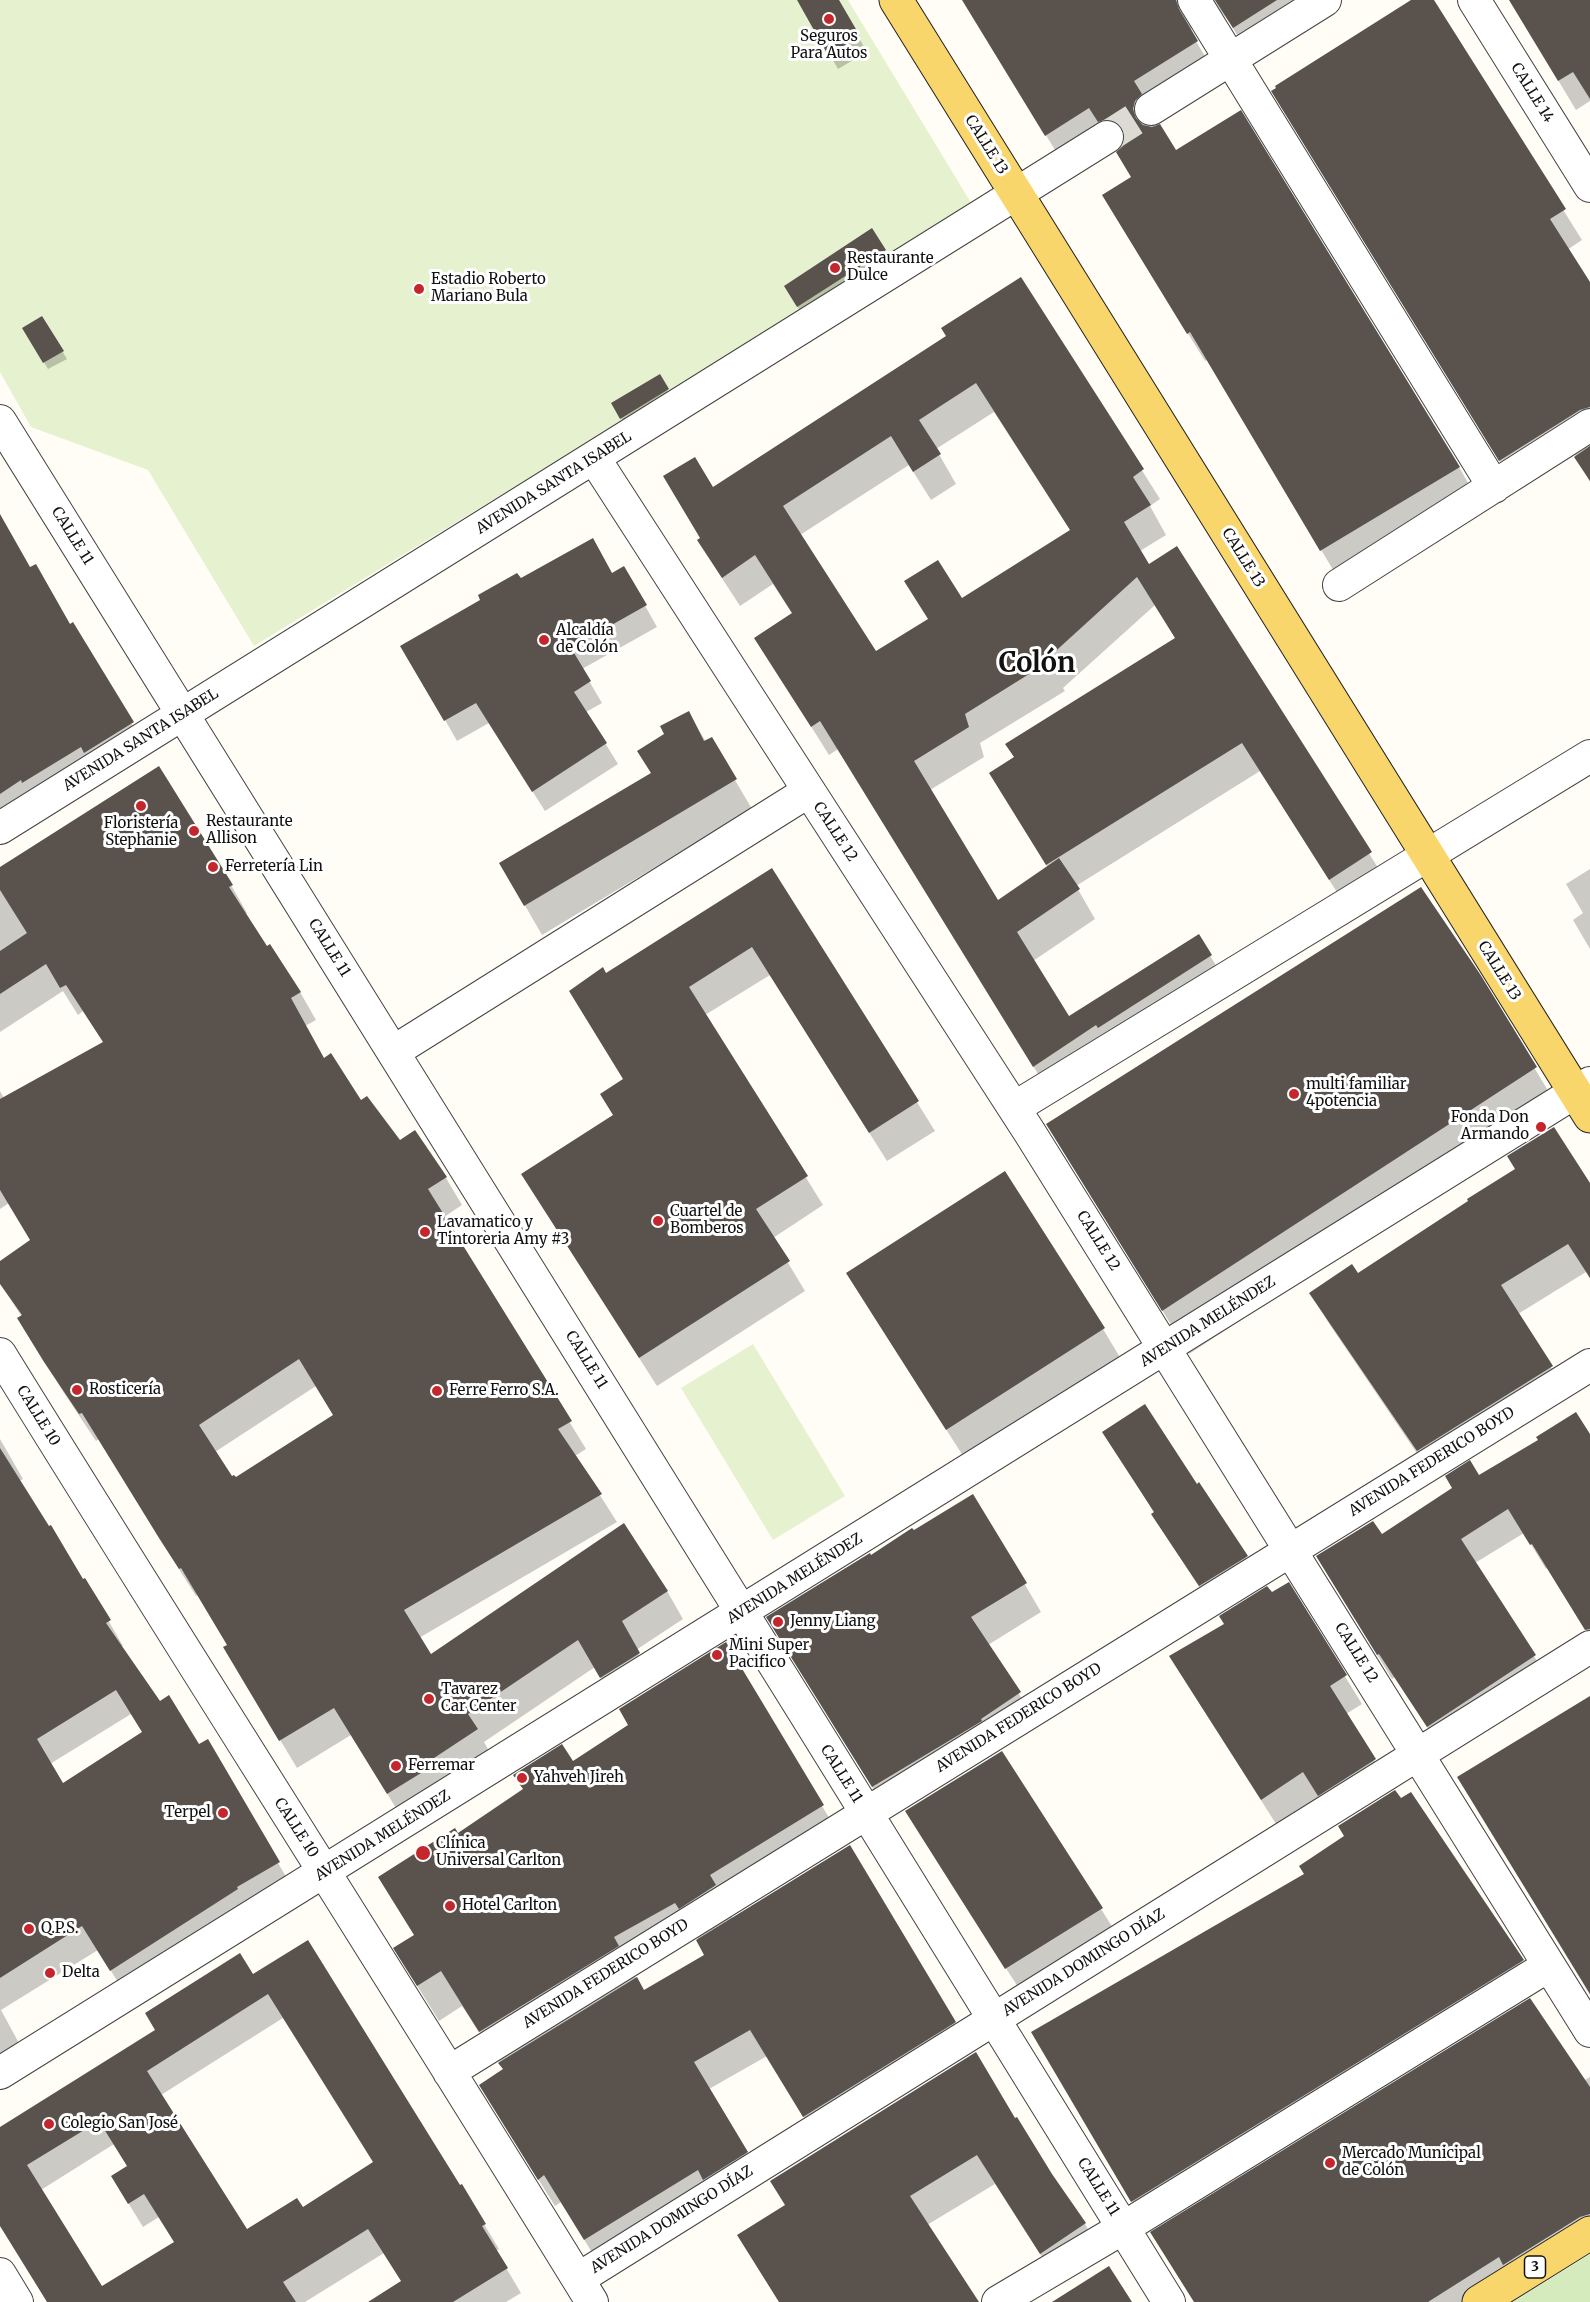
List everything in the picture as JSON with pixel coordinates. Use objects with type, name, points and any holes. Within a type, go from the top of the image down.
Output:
[{"type":"main road","name":"CALLE 13","points":[[896,0],[1427,855],[1585,1098]]},
{"type":"main road","name":"3","points":[[1479,2302],[1590,2233]]},
{"type":"street","points":[[1194,0],[1494,487]]},
{"type":"street","points":[[1151,109],[1325,0]]},
{"type":"street","name":"CALLE 14","points":[[1474,0],[1590,186]]},
{"type":"street","name":"AVENIDA SANTA ISABEL","points":[[0,828],[1107,136]]},
{"type":"street","name":"CALLE 11","points":[[0,421],[614,1404],[1169,2302]]},
{"type":"street","points":[[1339,585],[1590,425]]},
{"type":"street","name":"CALLE 12","points":[[594,458],[1014,1108],[1590,2031]]},
{"type":"street","points":[[1014,1108],[1590,756]]},
{"type":"street","points":[[393,1052],[809,791]]},
{"type":"street","name":"AVENIDA MELÉNDEZ","points":[[0,2073],[1165,1348],[1585,1098]]},
{"type":"street","name":"CALLE 10","points":[[0,1354],[191,1664],[324,1872],[585,2291]]},
{"type":"street","name":"AVENIDA FEDERICO BOYD","points":[[448,2072],[1590,1365]]},
{"type":"street","name":"AVENIDA DOMINGO DÍAZ","points":[[585,2291],[993,2019],[1590,1647]]},
{"type":"street","points":[[998,2302],[1123,2228],[1548,1966]]},
{"type":"street","points":[[0,2274],[17,2302]]},
{"type":"green space","name":"Estadio Roberto Mariano Bula","points":[[0,0],[848,0],[973,206],[254,646],[148,470],[31,427],[0,372]]},
{"type":"green space","points":[[753,1344],[845,1496],[773,1540],[681,1388]]},
{"type":"green space","points":[[1590,2254],[1590,2302],[1513,2302]]},
{"type":"building","name":"Seguros Para Autos","points":[[797,0],[839,0],[860,36],[828,55]]},
{"type":"building","points":[[962,0],[1176,0],[1198,41],[1134,81],[1142,94],[1135,101],[1133,109],[1136,118],[1143,125],[1152,127],[1160,124],[1176,150],[1241,110],[1460,467],[1320,551],[1190,332],[1187,334],[1102,195],[1131,177],[1116,152],[1123,146],[1125,137],[1122,127],[1115,121],[1107,119],[1098,122],[1089,108],[1045,136]]},
{"type":"building","points":[[1215,0],[1277,0],[1233,28]]},
{"type":"building","points":[[1411,0],[1434,0],[1566,209],[1550,219],[1590,282],[1590,407],[1580,410],[1499,461],[1271,91],[1276,88],[1275,86]]},
{"type":"building","points":[[1509,0],[1590,0],[1590,99],[1573,72],[1558,81]]},
{"type":"building","name":"Restaurante Dulce","points":[[872,228],[886,250],[797,307],[784,286]]},
{"type":"building","points":[[1021,277],[1144,469],[1133,477],[1151,505],[1124,522],[1149,564],[1177,546],[1372,852],[1329,880],[1242,743],[1046,865],[989,773],[1014,757],[1005,744],[1175,638],[1137,577],[1048,658],[1050,661],[965,714],[969,727],[914,761],[998,900],[1059,858],[1080,889],[1017,932],[1069,1016],[1199,934],[1212,955],[1098,1028],[1096,1025],[1033,1067],[820,721],[811,727],[754,638],[792,613],[755,555],[722,578],[697,540],[700,538],[663,476],[695,457],[713,487],[946,336],[941,328]],"holes":[[[976,383],[1070,530],[962,598],[938,560],[904,581],[928,619],[876,651],[783,506],[891,436],[913,472],[941,454],[919,420]]]},
{"type":"building","points":[[42,316],[64,351],[43,363],[22,328]]},
{"type":"building","points":[[660,374],[669,389],[620,419],[611,403]]},
{"type":"building","points":[[1590,446],[1590,481],[1574,457]]},
{"type":"building","points":[[0,514],[30,567],[36,564],[70,624],[73,622],[134,722],[84,753],[81,747],[0,794]]},
{"type":"building","points":[[593,538],[612,573],[624,566],[647,605],[571,648],[591,681],[574,692],[607,743],[532,792],[476,703],[444,721],[400,646],[480,600],[478,595],[517,573],[521,578]]},
{"type":"building","points":[[689,711],[704,741],[712,737],[737,779],[524,906],[499,863],[651,773],[637,751],[664,734],[660,726]]},
{"type":"building","points":[[159,766],[233,885],[229,887],[267,946],[270,944],[301,992],[291,998],[324,1058],[331,1053],[361,1100],[367,1096],[400,1140],[415,1130],[447,1177],[428,1189],[572,1421],[558,1429],[602,1494],[404,1610],[431,1654],[624,1523],[668,1591],[622,1621],[640,1653],[600,1678],[578,1640],[468,1714],[478,1729],[431,1760],[434,1765],[387,1794],[334,1708],[279,1741],[223,1647],[227,1645],[181,1568],[179,1569],[159,1538],[82,1413],[79,1414],[44,1362],[17,1318],[22,1315],[0,1284],[0,1261],[30,1240],[0,1190],[0,1099],[103,1042],[66,985],[60,988],[46,964],[0,994],[0,951],[27,933],[0,890],[0,867]],"holes":[[[299,1359],[333,1415],[236,1477],[232,1476],[199,1425]]]},
{"type":"building","points":[[772,868],[919,1101],[869,1133],[752,947],[689,987],[808,1176],[756,1209],[790,1261],[639,1358],[521,1174],[613,1115],[600,1094],[623,1079],[569,991],[603,967],[606,973]]},
{"type":"building","name":"multi familiar 4potencia","points":[[1421,887],[1480,974],[1537,1067],[1162,1311],[1046,1124]]},
{"type":"building","points":[[1554,1127],[1590,1183],[1590,1278],[1568,1244],[1501,1285],[1553,1366],[1417,1451],[1309,1293],[1352,1264],[1358,1273],[1468,1201],[1467,1199],[1515,1169],[1507,1156]]},
{"type":"building","points":[[1005,1171],[1105,1328],[946,1430],[846,1273]]},
{"type":"building","points":[[1145,1404],[1197,1484],[1199,1482],[1248,1556],[1199,1586],[1151,1514],[1154,1512],[1102,1432]]},
{"type":"building","points":[[1576,1412],[1590,1434],[1590,1629],[1585,1630],[1508,1509],[1461,1539],[1536,1655],[1427,1727],[1379,1654],[1377,1655],[1316,1556],[1373,1521],[1382,1534],[1452,1488],[1445,1476],[1470,1460],[1479,1475],[1538,1440],[1536,1437]]},
{"type":"building","points":[[0,1448],[111,1620],[106,1623],[160,1701],[169,1695],[199,1744],[208,1739],[280,1862],[237,1887],[238,1889],[110,1971],[82,1926],[0,1978]],"holes":[[[116,1690],[142,1732],[63,1783],[37,1739]]]},
{"type":"building","points":[[973,1494],[1027,1583],[971,1617],[1021,1692],[981,1719],[982,1721],[872,1787],[766,1617],[912,1528],[914,1530]]},
{"type":"building","points":[[1289,1582],[1347,1675],[1330,1686],[1376,1759],[1318,1796],[1303,1772],[1261,1800],[1169,1656],[1224,1624],[1219,1616],[1267,1586],[1272,1592]]},
{"type":"building","points":[[726,1642],[824,1805],[710,1875],[716,1885],[679,1909],[675,1903],[614,1937],[619,1946],[479,2032],[441,1971],[417,1986],[393,1948],[414,1935],[378,1877],[455,1828],[458,1833],[523,1789],[513,1775],[562,1744],[573,1761],[628,1725],[619,1709]]},
{"type":"building","points":[[1590,1696],[1590,1994],[1457,1777]]},
{"type":"building","points":[[1002,1751],[1103,1908],[1005,1969],[905,1811]]},
{"type":"building","points":[[1395,1790],[1401,1798],[1411,1792],[1524,1960],[1131,2202],[1031,2032],[1304,1874],[1299,1866],[1344,1836],[1338,1826]]},
{"type":"building","points":[[850,1845],[956,2022],[803,2117],[750,2030],[694,2062],[748,2152],[703,2180],[698,2170],[584,2240],[544,2175],[538,2180],[479,2085],[503,2069],[498,2063],[637,1977],[644,1990],[704,1955],[696,1940]]},
{"type":"building","name":"Colegio San José","points":[[308,1940],[460,2185],[462,2184],[486,2224],[482,2226],[508,2268],[453,2302],[368,2302],[401,2281],[368,2229],[283,2282],[296,2302],[47,2302],[0,2226],[0,2127],[155,2030],[145,2013],[240,1953],[253,1974]],"holes":[[[268,1994],[373,2162],[303,2207],[297,2198],[247,2229],[147,2071]],[[99,2121],[127,2166],[111,2176],[128,2204],[144,2194],[174,2242],[102,2286],[27,2165]]]},
{"type":"building","points":[[1530,1998],[1590,2087],[1590,2214],[1580,2217],[1503,2265],[1499,2257],[1428,2302],[1194,2302],[1150,2232]]},
{"type":"building","points":[[976,2052],[1015,2118],[1017,2117],[1086,2223],[1040,2254],[977,2155],[910,2196],[979,2302],[779,2302],[737,2235],[785,2205],[770,2181]]},
{"type":"building","points":[[1109,2266],[1132,2302],[1052,2302]]},
{"type":"tunnel","points":[[1107,137],[1151,109]]},
{"type":"place","name":"Seguros Para Autos","points":[[829,19]]},
{"type":"place","name":"Restaurante Dulce","points":[[835,268]]},
{"type":"place","name":"Estadio Roberto Mariano Bula","points":[[419,289]]},
{"type":"place","name":"Alcaldía de Colón","points":[[544,640]]},
{"type":"place","name":"Floristería Stephanie","points":[[141,806]]},
{"type":"place","name":"Restaurante Allison","points":[[194,831]]},
{"type":"place","name":"Ferretería Lin","points":[[213,867]]},
{"type":"place","name":"multi familiar 4potencia","points":[[1294,1094]]},
{"type":"place","name":"Fonda Don Armando","points":[[1541,1127]]},
{"type":"place","name":"Cuartel de Bomberos","points":[[658,1221]]},
{"type":"place","name":"Lavamatico y Tintoreria Amy #3","points":[[425,1232]]},
{"type":"place","name":"Rosticería","points":[[77,1390]]},
{"type":"place","name":"Ferre Ferro S.A.","points":[[437,1391]]},
{"type":"place","name":"Jenny Liang","points":[[778,1622]]},
{"type":"place","name":"Mini Super Pacifico","points":[[717,1655]]},
{"type":"place","name":"Tavarez Car Center","points":[[429,1699]]},
{"type":"place","name":"Ferremar","points":[[396,1766]]},
{"type":"place","name":"Yahveh Jireh","points":[[522,1778]]},
{"type":"place","name":"Terpel","points":[[223,1813]]},
{"type":"place","name":"Clínica Universal Carlton","points":[[423,1853]]},
{"type":"place","name":"Hotel Carlton","points":[[450,1906]]},
{"type":"place","name":"Q.P.S.","points":[[29,1929]]},
{"type":"place","name":"Delta","points":[[50,1973]]},
{"type":"place","name":"Colegio San José","points":[[49,2124]]},
{"type":"place","name":"Mercado Municipal de Colón","points":[[1330,2163]]},
{"type":"district","name":"Colón","points":[[1037,664]]}]
